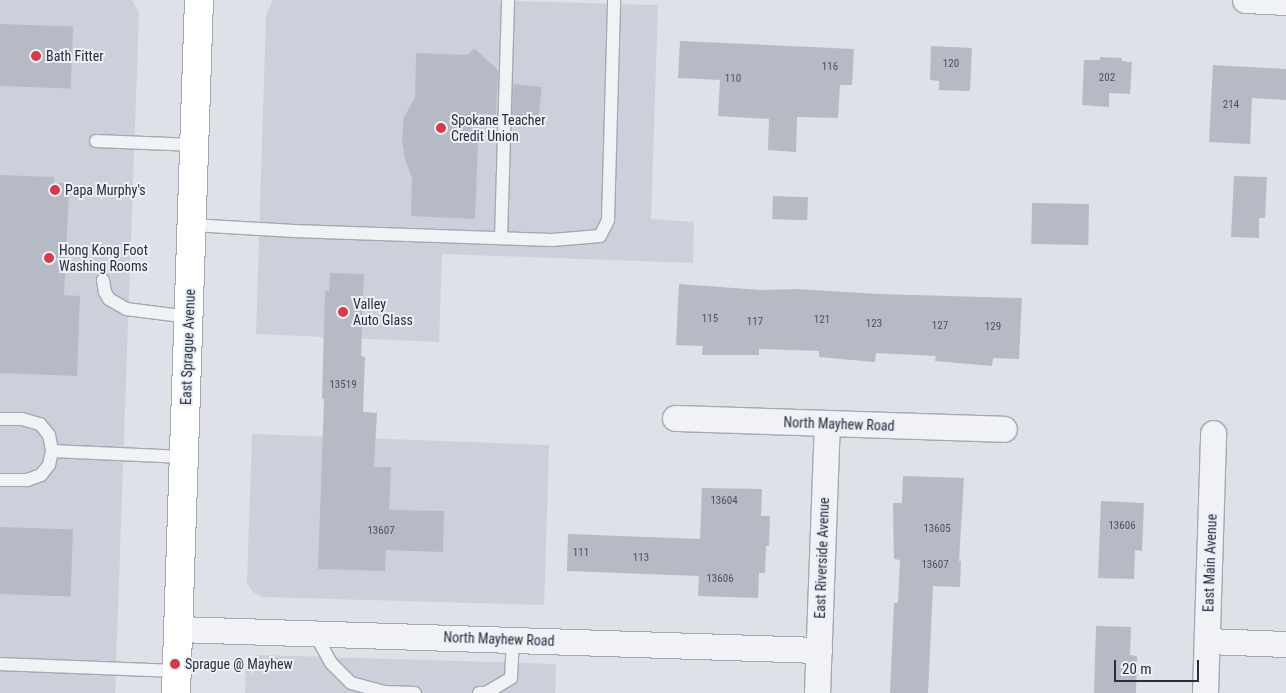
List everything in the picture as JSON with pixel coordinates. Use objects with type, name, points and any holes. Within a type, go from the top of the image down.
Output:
[{"type":"main road","name":"East Sprague Avenue","points":[[176,682],[199,0]]},
{"type":"street","points":[[1245,0],[1286,2]]},
{"type":"street","name":"North Mayhew Road","points":[[675,418],[1004,429]]},
{"type":"street","name":"East Riverside Avenue","points":[[817,693],[827,423]]},
{"type":"street","name":"East Main Avenue","points":[[1205,693],[1214,433]]},
{"type":"street","name":"North Mayhew Road","points":[[178,629],[819,650]]},
{"type":"street","points":[[1207,641],[1286,644]]},
{"type":"lane","points":[[501,238],[508,0]]},
{"type":"lane","points":[[192,225],[294,231],[552,240],[600,236],[608,220],[614,0]]},
{"type":"lane","points":[[96,141],[195,145]]},
{"type":"lane","points":[[103,280],[105,292],[109,299],[126,309],[189,317]]},
{"type":"lane","points":[[0,419],[22,419],[40,424],[49,435],[52,451],[49,465],[41,475],[27,480],[0,480]]},
{"type":"lane","points":[[52,451],[184,457]]},
{"type":"lane","points":[[315,634],[331,663],[351,683],[385,692],[415,693]]},
{"type":"lane","points":[[479,693],[486,693],[512,678],[513,640]]},
{"type":"lane","points":[[0,664],[176,682]]},
{"type":"shaded area","points":[[0,0],[132,0],[139,13],[115,693],[0,693]]},
{"type":"shaded area","points":[[273,0],[483,0],[658,5],[651,219],[694,222],[693,263],[442,254],[439,342],[256,334],[266,15]]},
{"type":"shaded area","points":[[252,434],[549,445],[544,605],[262,597],[253,592],[247,583]]},
{"type":"shaded area","points":[[257,655],[556,664],[555,693],[245,693],[246,664]]},
{"type":"building","name":"Bath Fitter","points":[[0,24],[73,27],[71,89],[0,86]]},
{"type":"building","points":[[680,41],[854,49],[852,85],[840,85],[838,118],[797,117],[796,152],[768,150],[769,119],[718,116],[720,80],[678,78]]},
{"type":"building","points":[[931,46],[972,48],[970,91],[939,90],[939,81],[930,80]]},
{"type":"building","name":"Spokane Teacher Credit Union","points":[[475,49],[498,70],[496,115],[479,114],[475,219],[411,216],[412,178],[405,160],[402,140],[404,117],[415,98],[416,53],[467,55]]},
{"type":"building","points":[[1100,57],[1122,58],[1122,61],[1132,62],[1130,94],[1109,93],[1109,107],[1082,105],[1084,60],[1100,60]]},
{"type":"building","points":[[1213,65],[1286,69],[1286,100],[1252,98],[1250,144],[1209,142]]},
{"type":"building","points":[[514,84],[542,87],[539,118],[511,115]]},
{"type":"building","points":[[0,175],[54,177],[54,183],[64,183],[64,193],[69,194],[64,295],[80,296],[77,376],[0,373]]},
{"type":"building","points":[[1234,176],[1267,177],[1265,218],[1259,218],[1259,238],[1231,237]]},
{"type":"building","points":[[773,196],[808,197],[807,220],[772,219]]},
{"type":"building","points":[[1032,203],[1089,204],[1088,245],[1031,244]]},
{"type":"building","points":[[330,273],[364,274],[361,356],[365,357],[363,412],[377,413],[374,467],[391,467],[389,510],[444,511],[443,552],[386,550],[385,571],[318,569],[324,399],[322,399],[325,291],[329,291]]},
{"type":"building","points":[[679,284],[761,290],[797,289],[879,294],[1022,298],[1019,359],[993,358],[992,366],[935,361],[936,356],[876,353],[875,362],[819,357],[819,351],[759,349],[759,355],[702,355],[703,346],[676,345]]},
{"type":"building","points":[[903,476],[964,478],[959,561],[961,561],[960,587],[933,586],[928,693],[890,693],[894,603],[898,603],[900,560],[894,559],[893,503],[902,503]]},
{"type":"building","points":[[702,488],[762,489],[761,516],[770,516],[769,546],[766,546],[765,573],[759,573],[758,598],[698,596],[699,576],[567,571],[568,534],[700,539]]},
{"type":"building","points":[[1101,501],[1144,503],[1142,551],[1135,550],[1134,579],[1098,578]]},
{"type":"building","points":[[0,527],[73,530],[71,597],[0,594]]},
{"type":"building","points":[[1096,626],[1131,627],[1130,655],[1137,656],[1136,693],[1094,693]]},
{"type":"place","name":"Bath Fitter","points":[[36,56]]},
{"type":"place","name":"Spokane Teacher Credit Union","points":[[441,128]]},
{"type":"place","name":"Papa Murphy's","points":[[55,190]]},
{"type":"place","name":"Hong Kong Foot Washing Rooms","points":[[49,258]]},
{"type":"place","name":"Valley Auto Glass","points":[[343,312]]},
{"type":"place","name":"Sprague @ Mayhew","points":[[175,664]]}]
